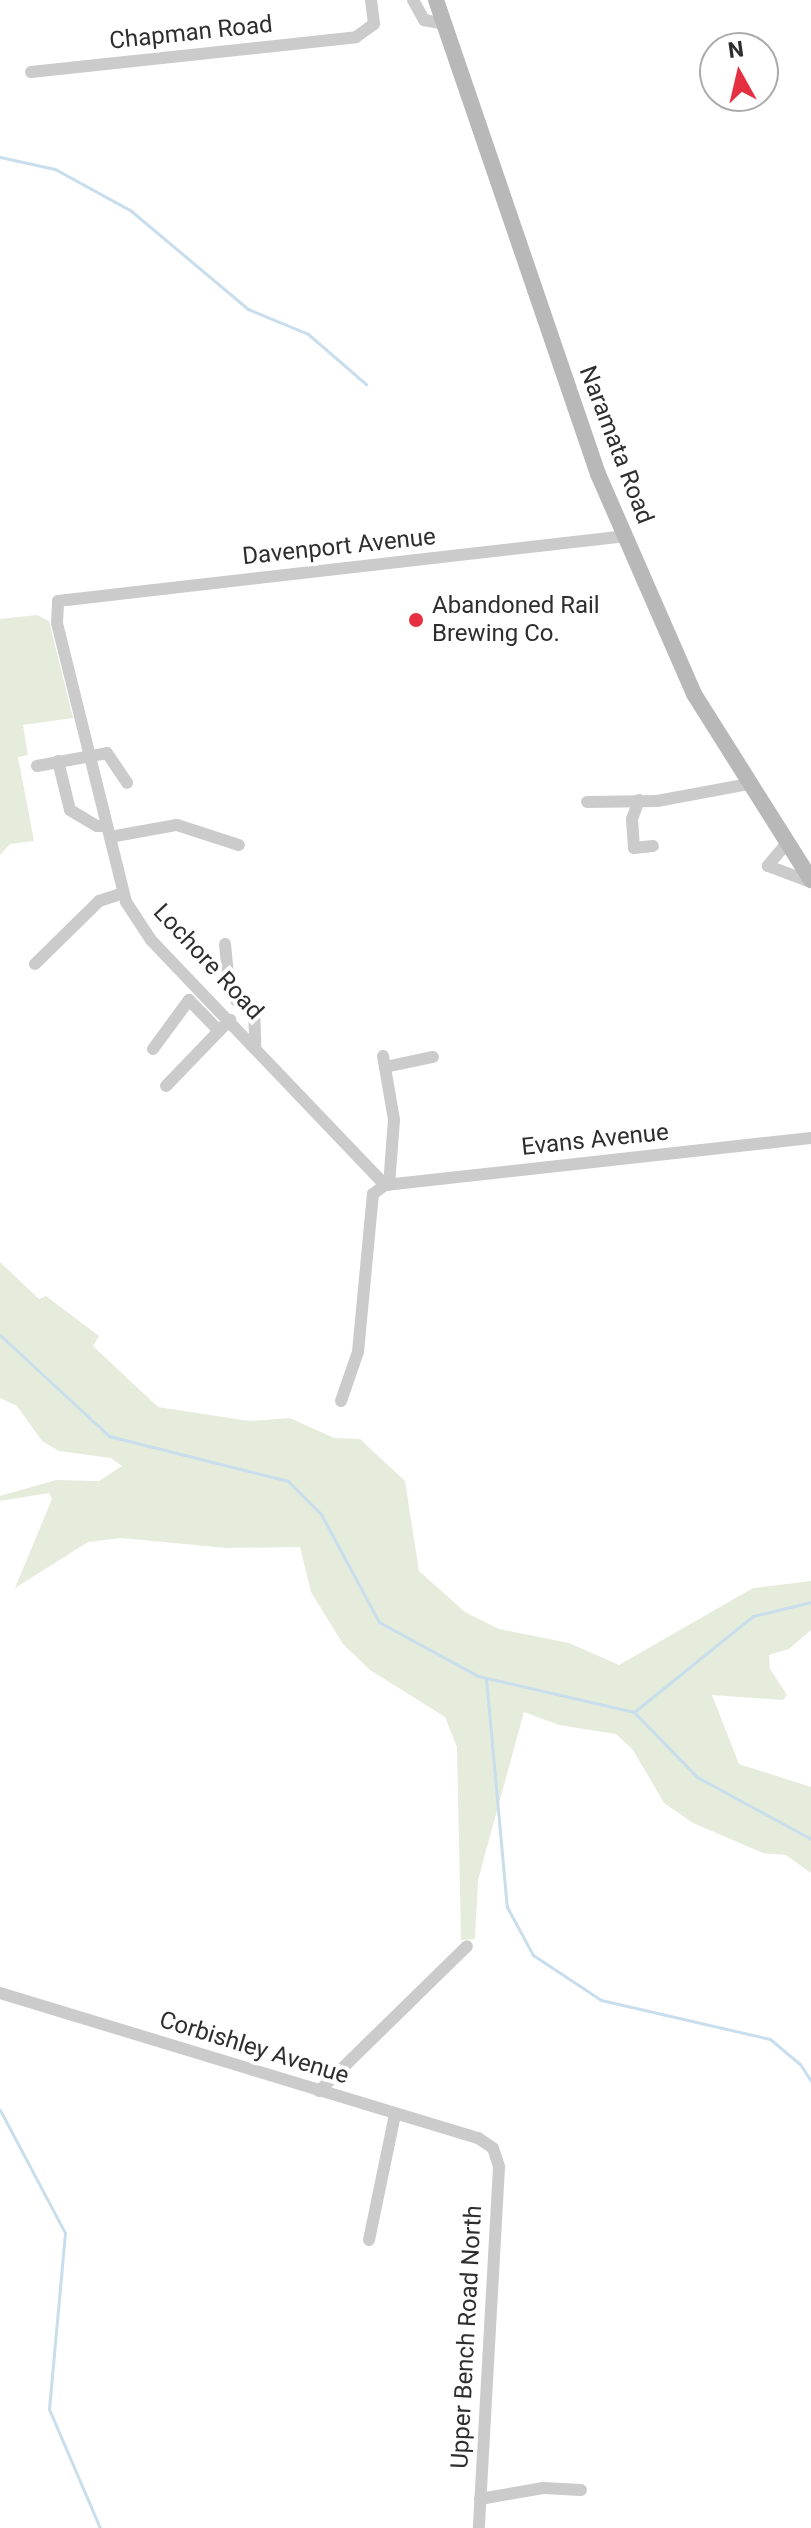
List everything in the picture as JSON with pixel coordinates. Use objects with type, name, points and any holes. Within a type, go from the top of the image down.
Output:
[{"type":"main road","name":"Naramata Road","points":[[436,0],[583,437],[694,694],[811,881]]},
{"type":"street","name":"Chapman Road","points":[[31,72],[356,37],[374,24],[371,0]]},
{"type":"street","points":[[413,0],[424,20],[444,24]]},
{"type":"street","name":"Davenport Avenue","points":[[58,601],[626,536]]},
{"type":"street","name":"Lochore Road","points":[[58,601],[57,623],[123,893],[151,940],[387,1185]]},
{"type":"street","points":[[37,766],[107,753],[127,783]]},
{"type":"street","points":[[58,761],[70,810],[108,832],[177,825],[239,845]]},
{"type":"street","points":[[587,802],[657,801],[749,784]]},
{"type":"street","points":[[639,800],[632,819],[634,848],[653,846]]},
{"type":"street","points":[[787,843],[768,866],[811,881]]},
{"type":"street","points":[[35,964],[99,901],[123,893]]},
{"type":"street","points":[[225,944],[229,985],[236,1000],[254,1007],[255,1045]]},
{"type":"street","points":[[153,1049],[189,1000],[219,1031]]},
{"type":"street","points":[[166,1086],[230,1020]]},
{"type":"street","points":[[341,1401],[358,1352],[373,1194],[387,1185],[394,1120],[384,1062],[433,1057]]},
{"type":"street","name":"Evans Avenue","points":[[387,1185],[811,1138]]},
{"type":"street","points":[[319,2091],[467,1946]]},
{"type":"street","name":"Corbishley Avenue","points":[[0,1993],[478,2138],[493,2148]]},
{"type":"street","points":[[369,2240],[395,2114]]},
{"type":"street","name":"Upper Bench Road North","points":[[479,2528],[499,2167],[493,2148]]},
{"type":"street","points":[[480,2499],[543,2488],[581,2490]]},
{"type":"green space","points":[[37,615],[49,621],[73,718],[23,725],[28,755],[18,757],[34,841],[10,844],[0,855],[0,619]]},
{"type":"green space","points":[[0,1262],[39,1299],[46,1296],[99,1336],[93,1346],[158,1407],[249,1421],[290,1418],[334,1438],[360,1439],[405,1481],[419,1571],[465,1612],[499,1629],[569,1643],[619,1665],[753,1588],[811,1581],[811,1630],[789,1649],[769,1655],[770,1669],[787,1695],[783,1700],[712,1695],[739,1764],[811,1787],[811,1873],[786,1855],[763,1853],[693,1823],[664,1803],[633,1750],[616,1734],[559,1725],[524,1712],[478,1880],[475,1939],[461,1940],[457,1747],[445,1717],[370,1670],[343,1644],[311,1592],[300,1547],[227,1548],[121,1538],[88,1542],[15,1588],[52,1499],[49,1493],[0,1501],[0,1496],[56,1480],[99,1481],[122,1466],[111,1458],[59,1451],[42,1441],[17,1406],[0,1398]]},
{"type":"waterway","points":[[0,157],[55,169],[130,210],[248,309],[308,334],[366,384]]},
{"type":"waterway","points":[[0,1335],[109,1436],[288,1481],[321,1514],[379,1622],[478,1676],[634,1712],[697,1777],[811,1839]]},
{"type":"waterway","points":[[634,1712],[753,1616],[811,1602]]},
{"type":"waterway","points":[[486,1678],[507,1907],[533,1955],[601,2000],[770,2039],[800,2064],[811,2081]]},
{"type":"waterway","points":[[0,2110],[65,2233],[49,2409],[100,2528]]},
{"type":"place","name":"Abandoned Rail Brewing Co.","points":[[416,620]]}]
